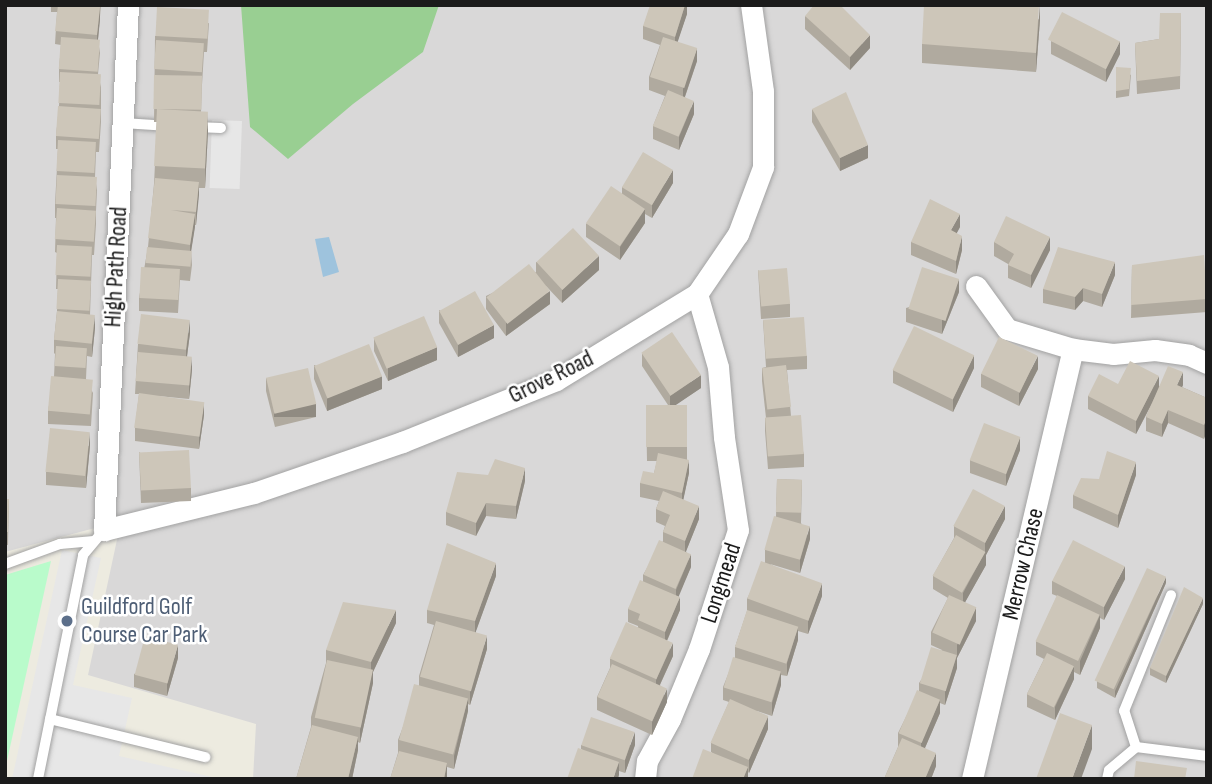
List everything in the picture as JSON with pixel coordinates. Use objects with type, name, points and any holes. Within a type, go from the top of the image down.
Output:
[{"type":"street","name":"High Path Road","points":[[99,535],[128,5]]},
{"type":"street","name":"Grove Road","points":[[99,535],[254,493],[402,442],[556,380],[697,294],[738,234],[763,167],[763,91],[751,5]]},
{"type":"street","points":[[976,286],[1007,329],[1073,349],[1113,354],[1155,350],[1189,355],[1207,363]]},
{"type":"street","name":"Longmead","points":[[645,779],[647,761],[670,719],[699,649],[738,530],[724,437],[718,367],[697,294]]},
{"type":"street","name":"Merrow Chase","points":[[972,779],[1073,349]]},
{"type":"lane","points":[[122,123],[221,128]]},
{"type":"lane","points":[[5,564],[60,544],[99,535]]},
{"type":"lane","points":[[38,779],[83,555],[99,535]]},
{"type":"lane","points":[[1136,747],[1124,711],[1171,595]]},
{"type":"lane","points":[[50,719],[205,757]]},
{"type":"lane","points":[[1107,779],[1109,770],[1136,747],[1207,756]]},
{"type":"shaded area","points":[[5,5],[1207,5],[1207,779],[253,779],[256,724],[88,675],[121,521],[5,552]]},
{"type":"shaded area","points":[[212,120],[242,121],[240,189],[210,188]]},
{"type":"shaded area","name":"Guildford Golf Course Car Park","points":[[62,550],[101,558],[73,685],[132,698],[119,756],[221,779],[12,779]]},
{"type":"green space","points":[[241,5],[439,5],[423,52],[353,104],[288,159],[250,127]]},
{"type":"green space","points":[[51,561],[5,770],[5,575]]},
{"type":"water","points":[[329,237],[339,272],[323,277],[315,239]]},
{"type":"building","points":[[58,5],[100,7],[97,35],[55,31]]},
{"type":"building","points":[[650,5],[685,5],[675,37],[643,26]]},
{"type":"building","points":[[814,5],[840,5],[870,35],[850,57],[805,16]]},
{"type":"building","points":[[924,5],[1039,5],[1036,53],[922,44]]},
{"type":"building","points":[[157,7],[209,10],[207,39],[155,36]]},
{"type":"building","points":[[1062,12],[1120,42],[1106,69],[1048,40]]},
{"type":"building","points":[[1160,13],[1181,13],[1180,76],[1137,81],[1135,43],[1159,39]]},
{"type":"building","points":[[61,37],[100,40],[98,72],[59,69]]},
{"type":"building","points":[[663,37],[697,48],[684,88],[650,77]]},
{"type":"building","points":[[156,40],[204,43],[202,72],[154,69]]},
{"type":"building","points":[[1116,67],[1131,68],[1129,89],[1116,91]]},
{"type":"building","points":[[60,72],[101,74],[99,105],[58,103]]},
{"type":"building","points":[[154,75],[202,76],[201,110],[153,109]]},
{"type":"building","points":[[668,90],[694,101],[679,137],[653,126]]},
{"type":"building","points":[[846,92],[868,145],[840,158],[812,109]]},
{"type":"building","points":[[58,106],[101,109],[99,139],[56,136]]},
{"type":"building","points":[[157,109],[208,112],[205,169],[154,166]]},
{"type":"building","points":[[58,140],[96,142],[94,173],[56,171]]},
{"type":"building","points":[[643,152],[673,170],[652,205],[622,187]]},
{"type":"building","points":[[57,175],[97,177],[95,206],[55,204]]},
{"type":"building","points":[[155,178],[199,182],[196,212],[171,210],[195,214],[190,245],[148,238]]},
{"type":"building","points":[[611,186],[645,209],[620,246],[586,223]]},
{"type":"building","points":[[930,199],[960,214],[951,230],[962,236],[956,261],[911,242]]},
{"type":"building","points":[[57,208],[96,211],[94,242],[55,239]]},
{"type":"building","points":[[1006,216],[1050,237],[1031,275],[1008,265],[1014,254],[994,242]]},
{"type":"building","points":[[573,228],[599,256],[562,290],[536,262]]},
{"type":"building","points":[[57,245],[92,247],[90,277],[55,275]]},
{"type":"building","points":[[147,247],[192,251],[190,267],[146,263]]},
{"type":"building","points":[[1058,247],[1115,262],[1102,294],[1083,288],[1075,297],[1043,289]]},
{"type":"building","points":[[1204,255],[1207,299],[1131,305],[1132,265]]},
{"type":"building","points":[[529,264],[550,291],[507,324],[486,297]]},
{"type":"building","points":[[141,267],[180,269],[178,300],[139,298]]},
{"type":"building","points":[[922,267],[959,279],[945,321],[908,309]]},
{"type":"building","points":[[787,268],[790,304],[761,306],[758,271]]},
{"type":"building","points":[[58,279],[91,281],[89,311],[56,309]]},
{"type":"building","points":[[475,291],[494,325],[458,345],[439,311]]},
{"type":"building","points":[[57,311],[95,315],[92,344],[54,340]]},
{"type":"building","points":[[141,314],[190,320],[186,350],[137,344]]},
{"type":"building","points":[[424,316],[437,347],[387,369],[373,337]]},
{"type":"building","points":[[804,317],[807,356],[766,359],[763,320]]},
{"type":"building","points":[[914,326],[974,355],[953,399],[893,370]]},
{"type":"building","points":[[672,332],[701,375],[670,396],[641,353]]},
{"type":"building","points":[[999,337],[1038,356],[1020,393],[981,374]]},
{"type":"building","points":[[369,344],[382,376],[327,399],[314,366]]},
{"type":"building","points":[[56,346],[87,348],[86,368],[55,366]]},
{"type":"building","points":[[138,352],[192,357],[189,386],[135,381]]},
{"type":"building","points":[[1130,361],[1159,376],[1136,421],[1088,396],[1099,374],[1118,384]]},
{"type":"building","points":[[786,365],[791,407],[767,410],[762,368]]},
{"type":"building","points":[[1168,366],[1183,372],[1177,385],[1207,398],[1207,418],[1204,425],[1168,410],[1162,424],[1146,417]]},
{"type":"building","points":[[308,368],[316,404],[274,414],[266,378]]},
{"type":"building","points":[[51,376],[93,380],[90,415],[48,411]]},
{"type":"building","points":[[139,393],[204,402],[199,437],[134,428]]},
{"type":"building","points":[[646,405],[687,405],[687,447],[646,447]]},
{"type":"building","points":[[801,415],[804,454],[768,456],[765,418]]},
{"type":"building","points":[[984,423],[1020,437],[1006,474],[970,460]]},
{"type":"building","points":[[50,428],[90,432],[85,476],[45,472]]},
{"type":"building","points":[[189,450],[191,488],[141,491],[139,453]]},
{"type":"building","points":[[1107,451],[1136,462],[1118,515],[1073,495],[1081,478],[1099,479]]},
{"type":"building","points":[[658,453],[689,460],[682,493],[640,483],[643,471],[654,473]]},
{"type":"building","points":[[495,459],[525,468],[516,506],[486,503],[476,523],[446,512],[457,472],[488,475]]},
{"type":"building","points":[[777,479],[802,480],[801,513],[776,512]]},
{"type":"building","points":[[973,489],[1005,506],[985,543],[953,526]]},
{"type":"building","points":[[663,491],[699,506],[685,541],[663,532],[670,515],[656,509]]},
{"type":"building","points":[[5,499],[9,499],[8,532],[5,532]]},
{"type":"building","points":[[774,516],[810,526],[800,560],[764,550]]},
{"type":"building","points":[[956,535],[985,552],[962,593],[932,576]]},
{"type":"building","points":[[659,540],[691,554],[676,589],[644,575]]},
{"type":"building","points":[[1073,540],[1125,566],[1104,607],[1052,581]]},
{"type":"building","points":[[447,543],[496,563],[475,621],[427,610]]},
{"type":"building","points":[[761,561],[822,583],[808,621],[747,599]]},
{"type":"building","points":[[1147,568],[1166,577],[1114,689],[1095,680]]},
{"type":"building","points":[[640,580],[680,597],[665,632],[638,620],[640,614],[628,609]]},
{"type":"building","points":[[1184,587],[1203,598],[1166,676],[1150,668]]},
{"type":"building","points":[[949,595],[976,607],[960,645],[932,632]]},
{"type":"building","points":[[1057,595],[1100,615],[1078,661],[1035,641]]},
{"type":"building","points":[[343,602],[396,610],[371,662],[326,650]]},
{"type":"building","points":[[747,610],[798,627],[786,664],[735,647]]},
{"type":"building","points":[[436,621],[487,636],[471,691],[420,677]]},
{"type":"building","points":[[626,622],[673,643],[656,679],[610,659]]},
{"type":"building","points":[[145,636],[178,645],[167,683],[135,675]]},
{"type":"building","points":[[931,647],[957,655],[946,691],[920,683]]},
{"type":"building","points":[[1047,653],[1074,666],[1054,707],[1027,694]]},
{"type":"building","points":[[733,657],[781,672],[771,702],[724,688]]},
{"type":"building","points":[[327,660],[373,670],[361,727],[315,718]]},
{"type":"building","points":[[612,664],[667,688],[652,721],[597,697]]},
{"type":"building","points":[[414,684],[468,698],[453,755],[399,740]]},
{"type":"building","points":[[917,690],[940,700],[922,743],[899,733]]},
{"type":"building","points":[[730,699],[768,716],[749,760],[710,743]]},
{"type":"building","points":[[1060,713],[1092,725],[1072,779],[1036,779]]},
{"type":"building","points":[[591,717],[634,732],[625,760],[581,745]]},
{"type":"building","points":[[312,725],[358,737],[348,779],[296,779]]},
{"type":"building","points":[[902,738],[936,753],[925,779],[884,779]]},
{"type":"building","points":[[578,748],[619,762],[613,779],[567,779]]},
{"type":"building","points":[[703,749],[748,767],[743,779],[692,779]]},
{"type":"building","points":[[399,751],[447,763],[444,779],[390,779]]},
{"type":"building","points":[[1136,761],[1187,768],[1185,779],[1134,779]]},
{"type":"place","name":"Guildford Golf Course Car Park","points":[[67,621]]}]
